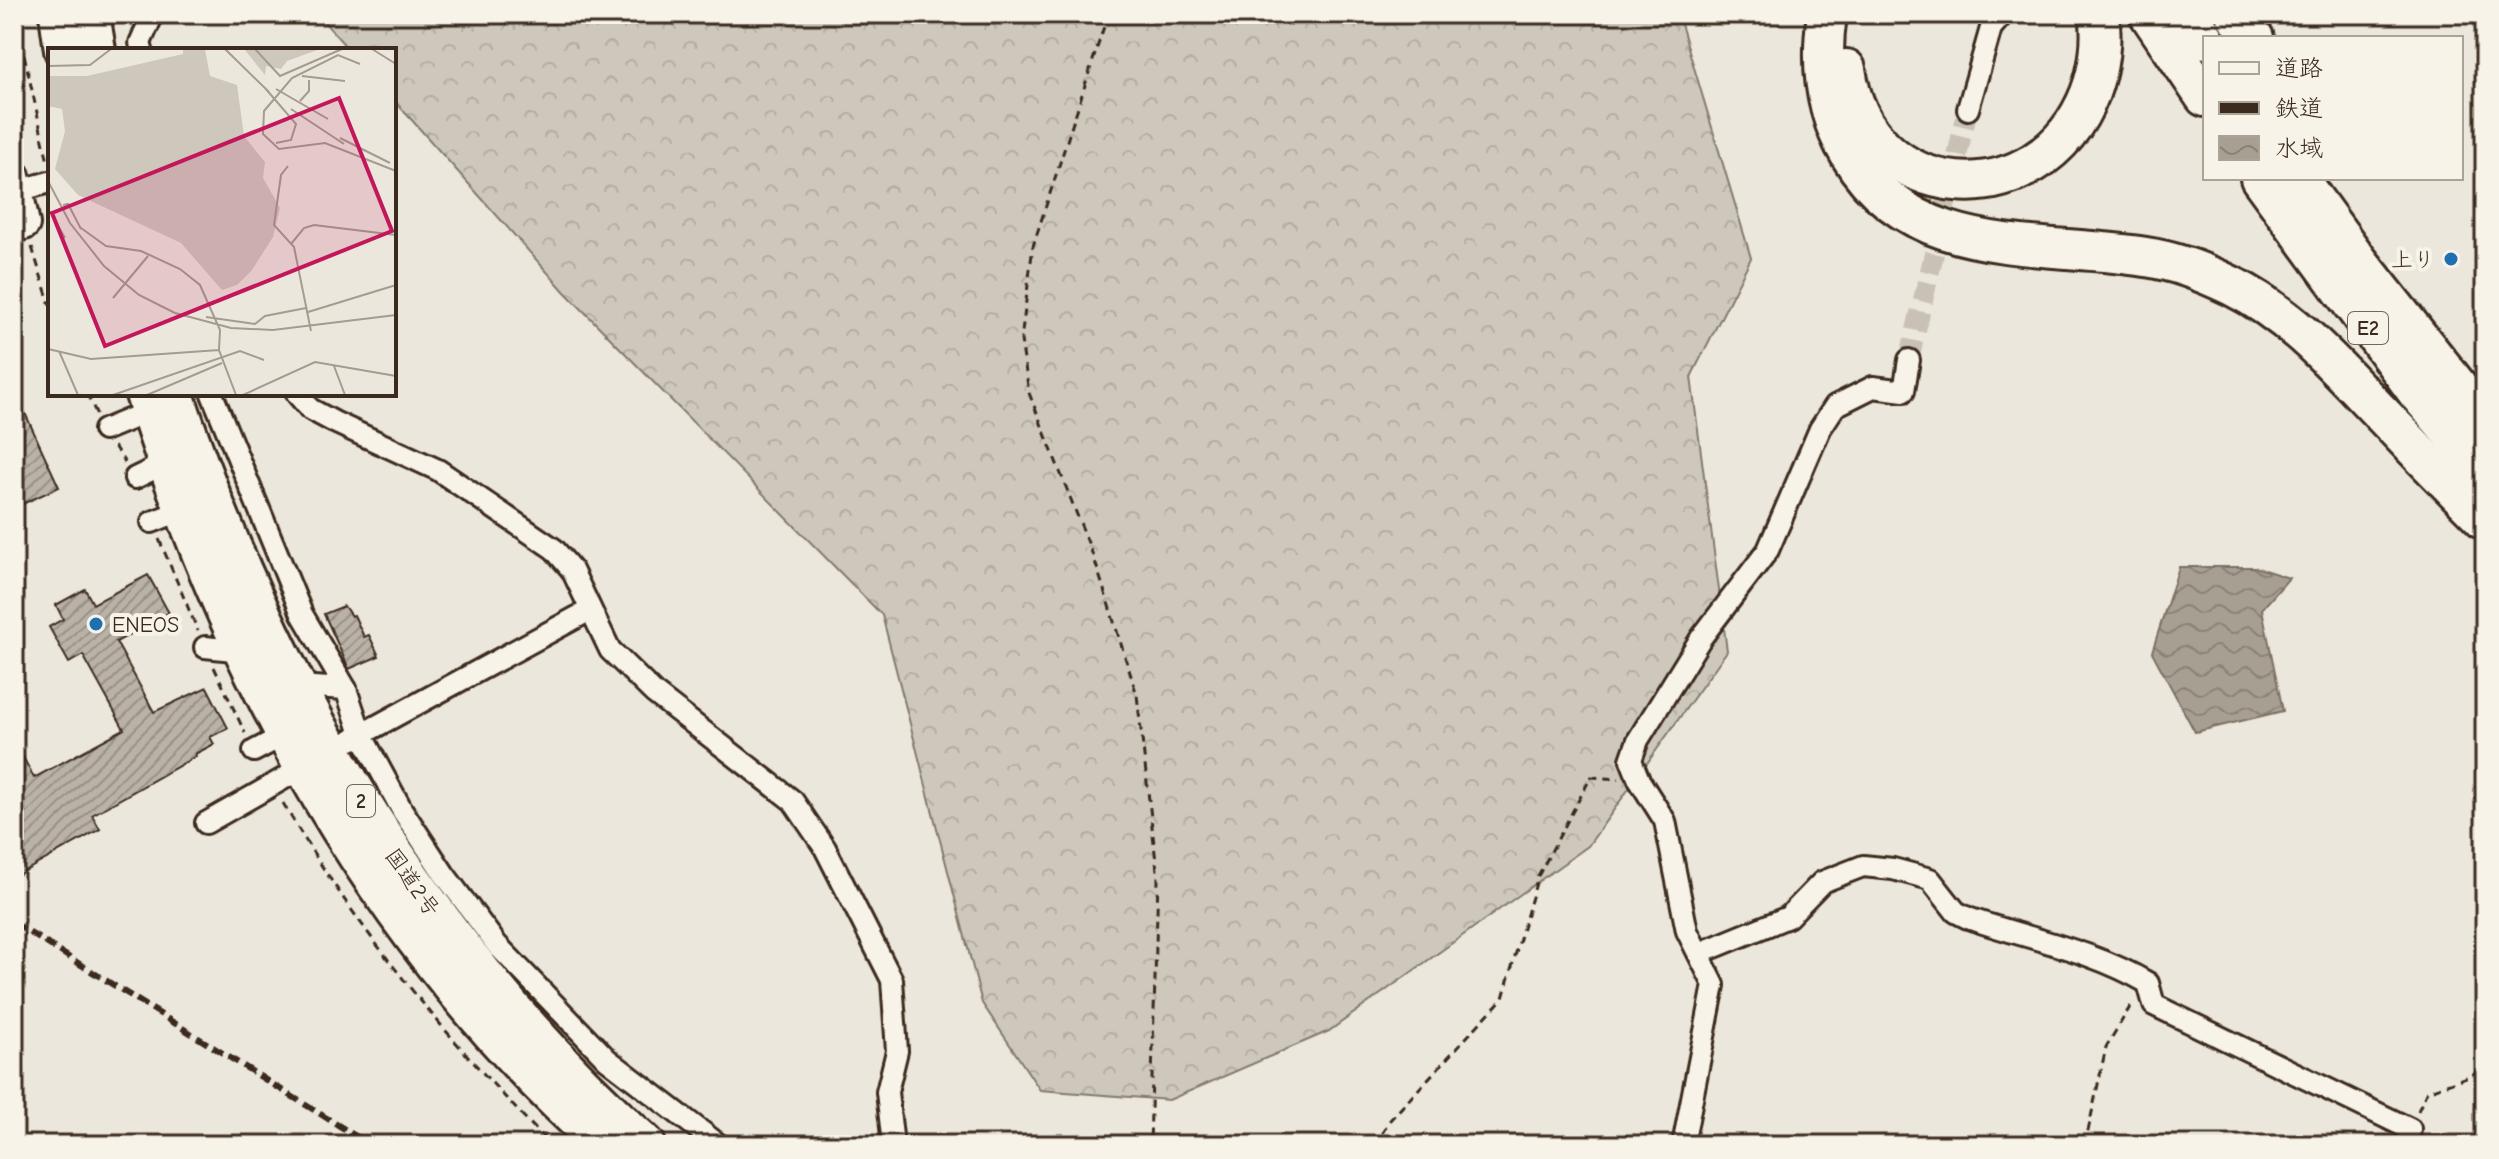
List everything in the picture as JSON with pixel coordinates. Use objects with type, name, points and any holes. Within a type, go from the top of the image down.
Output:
[{"type":"highway","points":[[59,14],[64,48]]},
{"type":"highway","points":[[90,14],[96,48]]},
{"type":"highway","points":[[1827,14],[1825,74],[1839,136],[1867,180],[1895,205],[1921,221],[1957,236],[2163,261],[2230,285],[2258,300],[2313,342],[2485,520]]},
{"type":"highway","points":[[1846,14],[1846,74],[1855,106],[1873,136],[1913,169],[1933,177],[1973,183],[2012,176],[2031,166],[2061,143],[2076,124],[2097,67],[2099,14]]},
{"type":"highway","points":[[2149,14],[2203,94]]},
{"type":"highway","points":[[2189,14],[2203,36]]},
{"type":"highway","points":[[2235,14],[2252,36]]},
{"type":"highway","name":"E2","points":[[2261,180],[2417,392],[2485,471]]},
{"type":"highway","name":"E2","points":[[2299,180],[2359,262],[2485,421]]},
{"type":"highway","name":"国道2号","points":[[156,400],[151,470],[169,515],[243,651],[270,743],[332,751]]},
{"type":"highway","name":"国道2号","points":[[156,400],[234,551],[297,686],[407,876],[469,961],[560,1063],[646,1145]]},
{"type":"highway","name":"国道2号","points":[[332,751],[350,847],[415,940],[490,1030],[604,1145]]},
{"type":"main road","points":[[16,184],[19,226]]},
{"type":"street","points":[[141,48],[140,43],[153,14]]},
{"type":"street","points":[[1968,109],[1991,28],[2003,14]]},
{"type":"street","points":[[16,184],[48,182]]},
{"type":"street","points":[[1683,1145],[1714,985],[1687,931],[1665,821],[1639,780],[1631,760],[1638,740],[1701,638],[1768,550],[1820,429],[1835,406],[1873,387],[1904,391],[1909,360]]},
{"type":"street","points":[[213,396],[302,614],[346,689],[332,751]]},
{"type":"street","points":[[299,396],[310,409],[334,422],[438,470],[507,514],[554,549],[572,570],[610,650],[654,693],[793,801],[825,848],[892,980],[897,1051],[887,1092],[893,1145]]},
{"type":"street","points":[[104,430],[156,400]]},
{"type":"street","points":[[206,823],[590,610]]},
{"type":"street","points":[[205,647],[243,651]]},
{"type":"street","points":[[297,686],[346,689]]},
{"type":"street","points":[[332,751],[402,810],[497,945],[607,1059],[719,1145]]},
{"type":"street","points":[[1700,953],[1788,917],[1822,882],[1863,866],[1893,869],[1930,879],[1956,912],[1968,918],[2092,956],[2148,983],[2154,1005],[2409,1137]]},
{"type":"path","points":[[15,14],[48,160]]},
{"type":"path","points":[[1108,14],[1033,246],[1021,340],[1029,393],[1094,558],[1137,695],[1158,879],[1150,1145]]},
{"type":"path","points":[[19,226],[48,300]]},
{"type":"path","points":[[1375,1145],[1390,1120],[1503,998],[1538,876],[1591,777],[1639,780]]},
{"type":"path","points":[[2085,1145],[2106,1047],[2148,983]]},
{"type":"path","points":[[2409,1137],[2427,1091],[2472,1075],[2485,1064]]},
{"type":"green space","points":[[317,14],[1678,14],[1751,258],[1691,377],[1727,651],[1588,846],[1329,1031],[1169,1100],[1040,1090],[982,1003],[882,615],[565,292],[396,102],[396,48],[347,48]]},
{"type":"water","points":[[2179,567],[2255,567],[2289,578],[2262,609],[2283,711],[2195,732],[2152,652]]},
{"type":"building","points":[[14,389],[59,487],[14,508]]},
{"type":"building","points":[[148,575],[169,613],[116,642],[154,712],[207,687],[228,728],[210,737],[214,744],[196,756],[92,815],[100,829],[14,877],[14,740],[34,778],[124,729],[83,655],[69,663],[49,627],[63,619],[56,605],[85,589],[93,604]]},
{"type":"building","points":[[344,606],[351,616],[354,615],[364,637],[369,635],[379,656],[349,669],[324,614]]},
{"type":"tunnel","points":[[1909,360],[1968,109]]},
{"type":"railway","points":[[14,923],[370,1145]]},
{"type":"place","name":"上り","points":[[2451,259]]},
{"type":"place","name":"ENEOS","points":[[96,624]]}]
